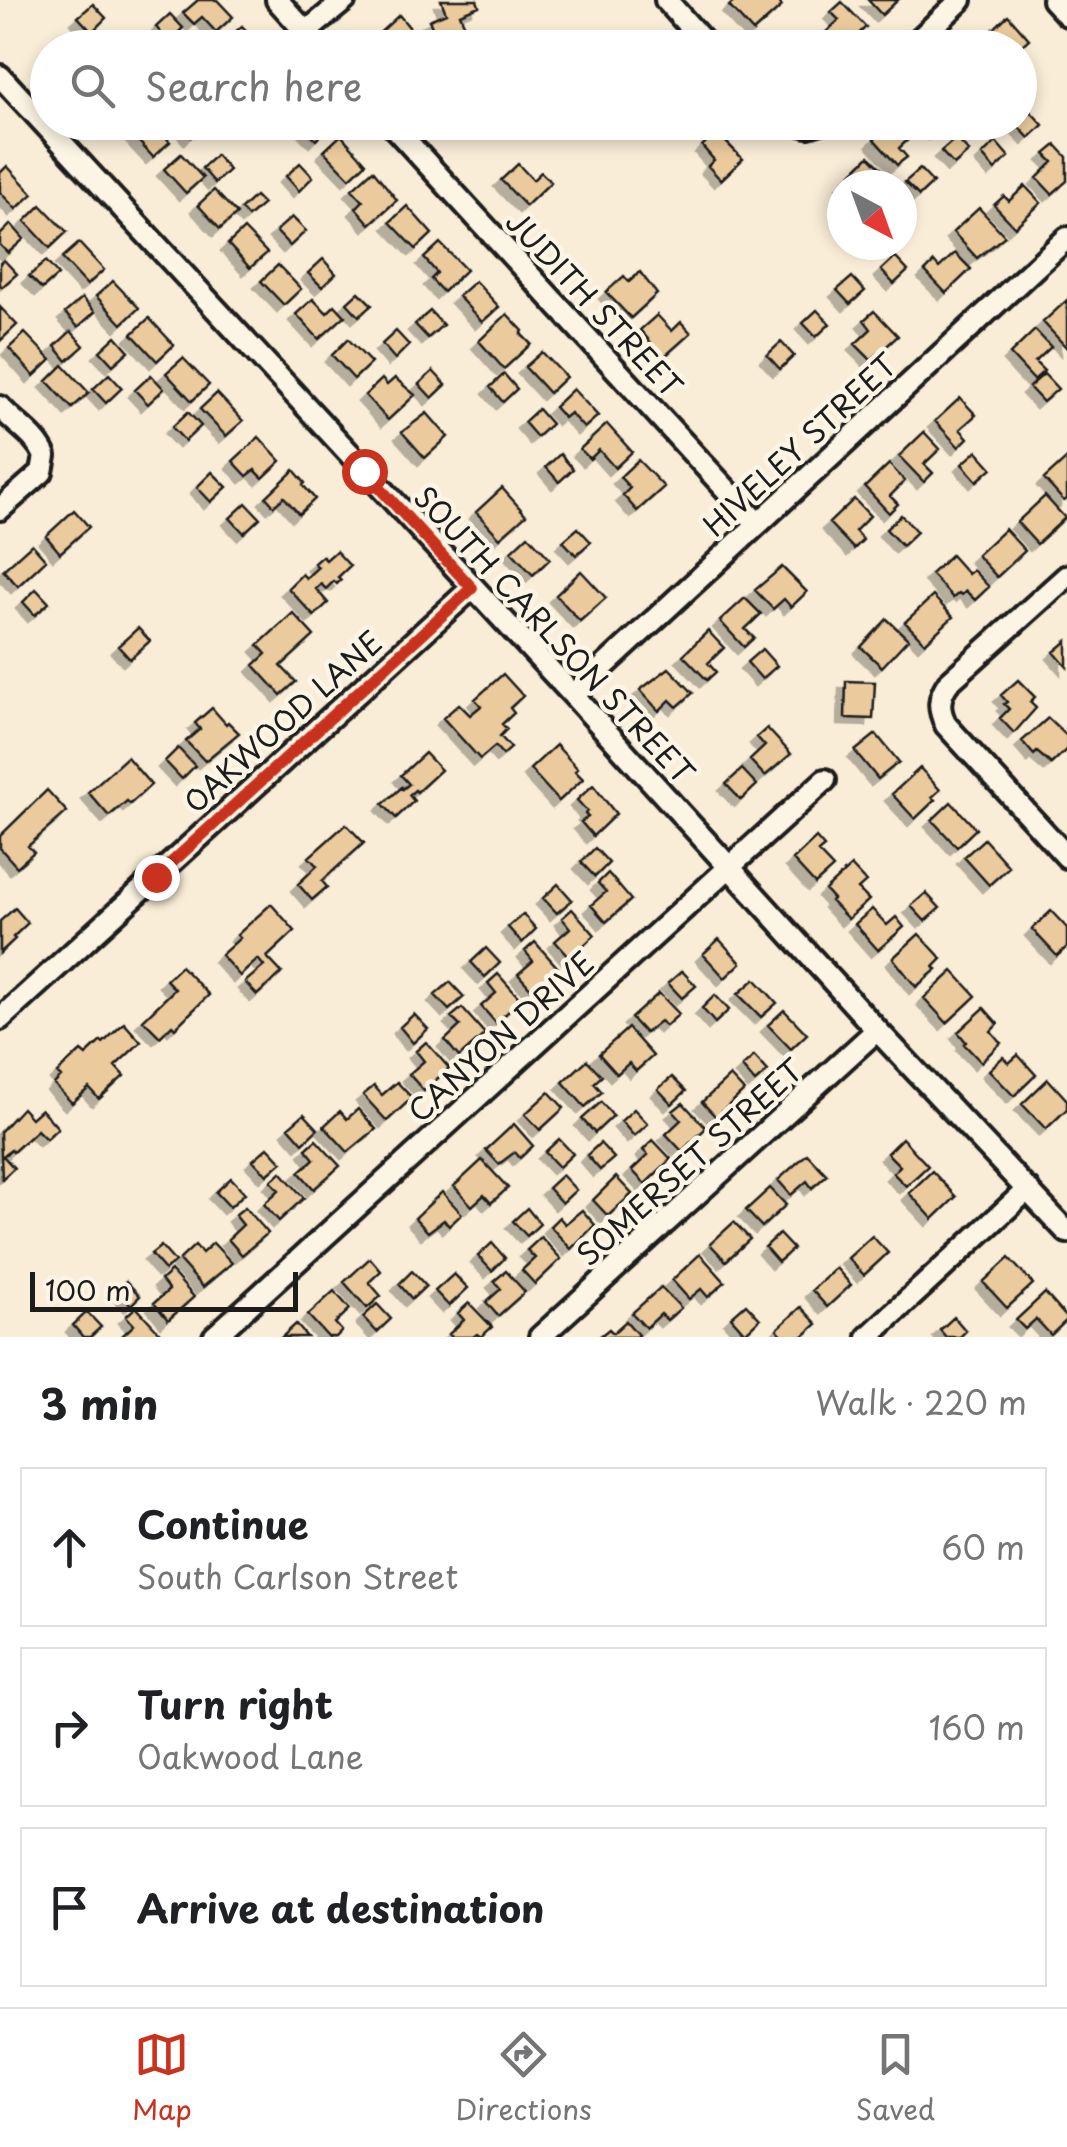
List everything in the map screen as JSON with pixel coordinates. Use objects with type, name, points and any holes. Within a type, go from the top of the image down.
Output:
[{"type":"street","points":[[276,0],[304,30]]},
{"type":"street","points":[[321,30],[345,0]]},
{"type":"street","points":[[666,0],[693,30]]},
{"type":"street","points":[[930,30],[962,0]]},
{"type":"street","points":[[1053,0],[1067,15]]},
{"type":"street","name":"SOUTH CARLSON STREET","points":[[0,76],[30,109]]},
{"type":"street","name":"SOUTH CARLSON STREET","points":[[59,140],[1067,1232]]},
{"type":"street","name":"JUDITH STREET","points":[[406,140],[757,523]]},
{"type":"street","name":"HIVELEY STREET","points":[[573,695],[1067,238]]},
{"type":"street","points":[[0,407],[32,435],[45,456],[42,472],[34,482],[0,509]]},
{"type":"street","points":[[1067,576],[948,683],[940,708],[946,725],[1067,858]]},
{"type":"street","name":"OAKWOOD LANE","points":[[0,1020],[472,588]]},
{"type":"street","name":"CANYON DRIVE","points":[[214,1337],[826,780]]},
{"type":"street","name":"SOMERSET STREET","points":[[540,1337],[878,1030]]},
{"type":"street","points":[[868,1337],[1028,1189]]},
{"type":"building","points":[[198,0],[217,0],[233,17],[214,30],[202,17],[194,24],[183,13]]},
{"type":"building","points":[[441,0],[477,0],[479,6],[460,14],[465,26],[433,30],[429,20],[446,13]]},
{"type":"building","points":[[736,0],[777,0],[782,6],[751,30],[729,6]]},
{"type":"building","points":[[868,0],[898,0],[882,15]]},
{"type":"building","points":[[842,2],[866,27],[828,30],[839,20],[831,12]]},
{"type":"building","points":[[93,4],[106,18],[90,30],[78,17]]},
{"type":"building","points":[[170,14],[183,28],[159,30],[156,27]]},
{"type":"building","points":[[399,15],[412,30],[383,30]]},
{"type":"building","points":[[1008,15],[1021,30],[992,30]]},
{"type":"building","points":[[137,140],[168,140],[153,157]]},
{"type":"building","points":[[336,140],[345,140],[366,163],[350,178],[324,151]]},
{"type":"building","points":[[708,140],[724,140],[743,159],[721,180],[708,166],[714,160],[702,146]]},
{"type":"building","points":[[875,140],[908,140],[899,148],[907,157],[897,165]]},
{"type":"building","points":[[958,140],[969,152],[954,165],[941,151]]},
{"type":"building","points":[[996,142],[1009,157],[995,170],[982,155]]},
{"type":"building","points":[[1056,145],[1067,157],[1067,181],[1052,194],[1037,178],[1053,162],[1045,154]]},
{"type":"building","points":[[181,154],[203,178],[186,193],[164,169]]},
{"type":"building","points":[[216,155],[229,170],[215,183],[202,168]]},
{"type":"building","points":[[869,156],[883,170],[855,170]]},
{"type":"building","points":[[300,163],[313,177],[299,191],[286,176]]},
{"type":"building","points":[[518,164],[533,180],[541,172],[551,182],[526,206],[501,180]]},
{"type":"building","points":[[7,166],[33,194],[16,209],[0,192],[0,173]]},
{"type":"building","points":[[920,169],[933,183],[919,196],[917,194]]},
{"type":"building","points":[[373,170],[397,200],[370,224],[356,208],[363,201],[352,189]]},
{"type":"building","points":[[1025,186],[1041,203],[1015,227],[994,205],[1004,196],[1009,201]]},
{"type":"building","points":[[214,190],[237,214],[220,229],[198,205]]},
{"type":"building","points":[[255,196],[263,204],[248,217],[241,209]]},
{"type":"building","points":[[41,205],[67,232],[50,248],[25,221]]},
{"type":"building","points":[[407,206],[432,234],[416,249],[390,222]]},
{"type":"building","points":[[979,208],[1005,236],[977,258],[953,232]]},
{"type":"building","points":[[292,217],[306,231],[290,246],[276,231]]},
{"type":"building","points":[[11,224],[24,239],[8,253],[0,245],[0,235]]},
{"type":"building","points":[[244,229],[267,253],[250,268],[228,244]]},
{"type":"building","points":[[79,243],[104,270],[87,285],[62,258]]},
{"type":"building","points":[[440,243],[466,270],[443,292],[431,279],[437,273],[424,258]]},
{"type":"building","points":[[955,253],[971,269],[946,293],[925,271],[934,262],[939,268]]},
{"type":"building","points":[[323,259],[336,274],[322,287],[308,273]]},
{"type":"building","points":[[4,260],[17,274],[2,287],[0,263]]},
{"type":"building","points":[[892,260],[898,260],[908,271],[894,284],[881,270]]},
{"type":"building","points":[[46,261],[58,275],[42,289],[29,276]]},
{"type":"building","points":[[278,265],[301,289],[284,305],[261,281]]},
{"type":"building","points":[[640,272],[657,294],[631,318],[606,292],[624,276],[629,282]]},
{"type":"building","points":[[852,277],[865,291],[850,304],[837,290]]},
{"type":"building","points":[[113,281],[139,308],[122,324],[96,296]]},
{"type":"building","points":[[475,281],[499,307],[482,322],[458,296]]},
{"type":"building","points":[[359,292],[372,305],[359,316],[347,303]]},
{"type":"building","points":[[82,298],[95,312],[78,327],[65,313]]},
{"type":"building","points":[[313,299],[327,313],[335,305],[345,316],[319,339],[296,314]]},
{"type":"building","points":[[1067,300],[1067,348],[1043,322]]},
{"type":"building","points":[[0,307],[17,325],[0,341]]},
{"type":"building","points":[[817,310],[830,324],[816,337],[803,323]]},
{"type":"building","points":[[430,311],[443,325],[428,338],[415,324]]},
{"type":"building","points":[[874,311],[898,336],[871,360],[855,344],[871,329],[864,320]]},
{"type":"building","points":[[507,314],[531,344],[504,369],[479,341]]},
{"type":"building","points":[[657,315],[672,331],[681,322],[691,333],[664,357],[640,330]]},
{"type":"building","points":[[149,318],[174,345],[157,361],[132,334]]},
{"type":"building","points":[[1035,330],[1051,347],[1035,362],[1044,371],[1034,380],[1010,354]]},
{"type":"building","points":[[71,331],[84,346],[67,361],[55,346]]},
{"type":"building","points":[[396,331],[409,345],[395,359],[382,344]]},
{"type":"building","points":[[25,333],[51,360],[34,376],[9,348]]},
{"type":"building","points":[[116,336],[129,351],[113,365],[100,351]]},
{"type":"building","points":[[348,339],[371,363],[354,379],[332,355]]},
{"type":"building","points":[[781,342],[794,356],[780,369],[767,355]]},
{"type":"building","points":[[542,352],[566,377],[549,393],[525,367]]},
{"type":"building","points":[[183,358],[209,385],[192,401],[166,373]]},
{"type":"building","points":[[63,365],[89,393],[72,408],[47,381]]},
{"type":"building","points":[[433,371],[446,385],[432,398],[419,384]]},
{"type":"building","points":[[109,374],[122,388],[106,403],[93,389]]},
{"type":"building","points":[[504,374],[517,389],[503,402],[490,387]]},
{"type":"building","points":[[1044,374],[1058,389],[1043,402],[1029,387]]},
{"type":"building","points":[[151,375],[164,389],[148,404],[135,390]]},
{"type":"building","points":[[395,378],[415,395],[388,420],[365,395],[382,379],[387,385]]},
{"type":"building","points":[[573,389],[598,416],[584,428],[570,413],[564,418],[554,407]]},
{"type":"building","points":[[217,393],[243,421],[226,436],[200,409]]},
{"type":"building","points":[[960,398],[976,415],[960,429],[968,438],[959,447],[935,421]]},
{"type":"building","points":[[538,409],[551,424],[537,437],[524,422]]},
{"type":"building","points":[[188,412],[201,426],[185,441],[172,427]]},
{"type":"building","points":[[427,413],[448,437],[425,458],[402,432]]},
{"type":"building","points":[[607,424],[632,452],[615,468],[599,450],[590,459],[580,449]]},
{"type":"building","points":[[924,432],[940,449],[924,464],[933,473],[924,482],[899,456]]},
{"type":"building","points":[[259,437],[281,461],[263,478],[255,470],[247,476],[233,461]]},
{"type":"building","points":[[977,451],[992,468],[977,481],[962,464]]},
{"type":"building","points":[[560,454],[573,469],[559,482],[546,467]]},
{"type":"building","points":[[1067,458],[1067,499],[1064,501],[1044,479]]},
{"type":"building","points":[[638,460],[664,487],[637,511],[623,495],[630,488],[620,477]]},
{"type":"building","points":[[889,464],[905,481],[890,496],[898,504],[889,513],[865,487]]},
{"type":"building","points":[[294,470],[315,499],[299,514],[284,497],[274,506],[266,497]]},
{"type":"building","points":[[212,472],[227,487],[211,502],[197,487]]},
{"type":"building","points":[[502,488],[526,515],[500,538],[476,512]]},
{"type":"building","points":[[1045,496],[1065,518],[1037,544],[1017,522]]},
{"type":"building","points":[[854,499],[870,516],[855,531],[863,540],[854,549],[829,523]]},
{"type":"building","points":[[246,503],[260,518],[244,533],[230,518]]},
{"type":"building","points":[[74,510],[89,527],[60,553],[46,536]]},
{"type":"building","points":[[901,515],[917,532],[902,546],[886,529]]},
{"type":"building","points":[[578,528],[591,542],[576,555],[563,541]]},
{"type":"building","points":[[1005,529],[1025,551],[997,577],[977,555]]},
{"type":"building","points":[[528,535],[550,559],[533,575],[511,551]]},
{"type":"building","points":[[32,544],[46,560],[18,586],[3,570]]},
{"type":"building","points":[[336,551],[350,566],[338,577],[341,580],[337,584],[334,581],[326,589],[321,584],[316,589],[328,603],[314,616],[288,588],[302,574],[306,578],[318,567],[314,563],[322,556],[326,560]]},
{"type":"building","points":[[951,555],[968,574],[973,570],[989,587],[975,600],[966,591],[953,598],[931,574]]},
{"type":"building","points":[[782,567],[807,592],[791,607],[784,599],[773,609],[755,590]]},
{"type":"building","points":[[581,571],[606,598],[580,621],[556,595]]},
{"type":"building","points":[[36,589],[49,603],[35,615],[23,602]]},
{"type":"building","points":[[933,596],[953,617],[925,643],[905,622]]},
{"type":"building","points":[[745,598],[761,614],[745,629],[754,638],[744,647],[720,621]]},
{"type":"building","points":[[293,613],[314,636],[281,666],[296,682],[281,695],[254,665],[266,654],[258,645]]},
{"type":"building","points":[[887,619],[908,639],[882,667],[861,647]]},
{"type":"building","points":[[138,628],[150,641],[130,659],[118,646]]},
{"type":"building","points":[[708,631],[724,648],[708,663],[716,672],[707,680],[683,655]]},
{"type":"building","points":[[1067,641],[1067,667],[1054,652]]},
{"type":"building","points":[[762,649],[777,666],[762,679],[747,662]]},
{"type":"building","points":[[669,668],[693,693],[677,707],[670,700],[659,711],[640,690]]},
{"type":"building","points":[[503,674],[523,696],[510,708],[514,713],[502,724],[507,729],[500,736],[511,748],[503,755],[495,746],[480,759],[443,718],[459,704],[470,715],[481,706],[475,699]]},
{"type":"building","points":[[1018,680],[1035,697],[1030,702],[1036,708],[1014,733],[1000,718],[1009,709],[1001,695]]},
{"type":"building","points":[[846,681],[875,682],[873,719],[845,718]]},
{"type":"building","points":[[212,708],[239,733],[205,761],[186,741],[200,729],[195,723]]},
{"type":"building","points":[[1048,718],[1067,736],[1067,749],[1051,764],[1037,752],[1034,755],[1022,741]]},
{"type":"building","points":[[767,728],[791,754],[765,776],[750,760],[765,746],[757,737]]},
{"type":"building","points":[[876,734],[899,762],[878,779],[855,751]]},
{"type":"building","points":[[556,745],[583,779],[559,801],[530,769]]},
{"type":"building","points":[[178,748],[195,766],[182,779],[165,761]]},
{"type":"building","points":[[425,753],[441,770],[409,795],[414,801],[396,818],[383,804],[409,784],[401,775]]},
{"type":"building","points":[[127,757],[151,785],[109,816],[88,792]]},
{"type":"building","points":[[920,768],[940,790],[915,819],[892,794]]},
{"type":"building","points":[[742,769],[757,785],[741,800],[726,784]]},
{"type":"building","points":[[593,785],[616,814],[593,836],[581,822],[588,817],[587,811],[577,800]]},
{"type":"building","points":[[47,790],[67,812],[28,846],[34,852],[17,867],[0,848],[0,836]]},
{"type":"building","points":[[951,802],[976,829],[957,847],[932,820]]},
{"type":"building","points":[[346,824],[364,843],[322,881],[327,887],[312,900],[298,884],[317,866],[309,857]]},
{"type":"building","points":[[816,838],[824,847],[818,852],[833,868],[815,884],[793,860]]},
{"type":"building","points":[[984,839],[1009,867],[989,885],[964,857]]},
{"type":"building","points":[[595,848],[609,863],[595,877],[581,862]]},
{"type":"building","points":[[851,866],[866,882],[858,889],[869,900],[848,919],[825,890]]},
{"type":"building","points":[[608,873],[631,900],[606,922],[591,905],[606,892],[598,883]]},
{"type":"building","points":[[558,884],[572,900],[557,913],[543,898]]},
{"type":"building","points":[[926,893],[940,908],[925,921],[911,906]]},
{"type":"building","points":[[271,904],[295,931],[267,957],[282,973],[257,995],[245,982],[264,966],[258,959],[240,976],[221,955]]},
{"type":"building","points":[[15,908],[28,923],[0,953],[0,921]]},
{"type":"building","points":[[572,909],[595,935],[570,958],[555,941],[570,928],[562,918]]},
{"type":"building","points":[[872,909],[887,925],[896,917],[904,927],[878,950],[855,924]]},
{"type":"building","points":[[1051,911],[1067,928],[1067,947],[1057,956],[1032,929]]},
{"type":"building","points":[[523,914],[536,929],[522,943],[508,927]]},
{"type":"building","points":[[919,934],[942,959],[934,967],[937,969],[916,987],[893,958]]},
{"type":"building","points":[[719,939],[741,963],[725,978],[703,954]]},
{"type":"building","points":[[535,942],[558,968],[533,991],[518,974],[533,961],[525,951]]},
{"type":"building","points":[[486,948],[500,963],[485,977],[471,962]]},
{"type":"building","points":[[181,966],[209,995],[160,1037],[143,1020],[175,989],[166,980]]},
{"type":"building","points":[[682,971],[696,986],[682,998],[668,983]]},
{"type":"building","points":[[953,971],[976,996],[947,1023],[924,998]]},
{"type":"building","points":[[498,974],[521,1000],[496,1023],[481,1006],[496,993],[488,983]]},
{"type":"building","points":[[755,979],[777,1003],[761,1017],[738,994]]},
{"type":"building","points":[[450,982],[464,997],[449,1010],[435,995]]},
{"type":"building","points":[[659,993],[679,1014],[666,1026],[660,1021],[645,1033],[631,1018]]},
{"type":"building","points":[[715,995],[729,1010],[715,1023],[702,1008]]},
{"type":"building","points":[[462,1008],[485,1034],[459,1057],[445,1040],[460,1026],[451,1017]]},
{"type":"building","points":[[984,1008],[998,1024],[991,1031],[1001,1043],[981,1062],[958,1032]]},
{"type":"building","points":[[784,1010],[807,1034],[791,1049],[768,1025]]},
{"type":"building","points":[[414,1014],[428,1029],[413,1043],[400,1027]]},
{"type":"building","points":[[124,1023],[141,1042],[115,1066],[124,1076],[99,1099],[89,1088],[72,1103],[54,1084],[61,1077],[57,1073],[81,1051],[86,1055],[103,1043]]},
{"type":"building","points":[[628,1028],[653,1056],[636,1071],[629,1063],[617,1074],[599,1054]]},
{"type":"building","points":[[426,1042],[449,1068],[424,1091],[409,1074],[424,1061],[416,1051]]},
{"type":"building","points":[[1018,1055],[1036,1075],[1014,1096],[989,1070],[1003,1057],[1009,1063]]},
{"type":"building","points":[[754,1056],[768,1071],[755,1082],[742,1067]]},
{"type":"building","points":[[587,1060],[602,1076],[594,1083],[602,1092],[585,1107],[563,1082]]},
{"type":"building","points":[[730,1076],[744,1091],[716,1117],[702,1102]]},
{"type":"building","points":[[672,1077],[686,1091],[672,1104],[658,1089]]},
{"type":"building","points":[[1048,1079],[1067,1100],[1067,1109],[1046,1129],[1022,1104]]},
{"type":"building","points":[[397,1082],[412,1098],[387,1121],[363,1095],[374,1086],[382,1095]]},
{"type":"building","points":[[549,1092],[564,1108],[540,1130],[525,1114]]},
{"type":"building","points":[[601,1102],[613,1116],[595,1133],[582,1119]]},
{"type":"building","points":[[683,1103],[706,1128],[682,1151],[666,1134],[681,1120],[673,1111]]},
{"type":"building","points":[[22,1108],[31,1118],[41,1109],[58,1128],[46,1139],[37,1130],[3,1156],[14,1168],[2,1179],[0,1132]]},
{"type":"building","points":[[358,1109],[376,1129],[348,1152],[324,1126],[340,1111],[347,1119]]},
{"type":"building","points":[[634,1109],[648,1124],[634,1136],[621,1121]]},
{"type":"building","points":[[304,1114],[318,1129],[303,1143],[289,1127]]},
{"type":"building","points":[[514,1124],[533,1146],[520,1158],[515,1152],[499,1164],[486,1150]]},
{"type":"building","points":[[902,1138],[928,1166],[906,1186],[893,1173],[900,1166],[887,1153]]},
{"type":"building","points":[[559,1139],[573,1154],[559,1167],[545,1152]]},
{"type":"building","points":[[316,1140],[340,1166],[314,1189],[299,1172],[314,1159],[306,1149]]},
{"type":"building","points":[[653,1140],[671,1159],[645,1184],[632,1170],[648,1155],[643,1150]]},
{"type":"building","points":[[600,1143],[614,1158],[600,1170],[587,1155]]},
{"type":"building","points":[[268,1147],[282,1162],[267,1175],[253,1160]]},
{"type":"building","points":[[807,1154],[827,1175],[812,1188],[807,1181],[791,1195],[778,1180]]},
{"type":"building","points":[[482,1160],[508,1188],[491,1203],[484,1195],[472,1206],[454,1186]]},
{"type":"building","points":[[932,1171],[956,1197],[933,1219],[909,1193]]},
{"type":"building","points":[[281,1172],[304,1198],[279,1221],[264,1204],[279,1190],[271,1181]]},
{"type":"building","points":[[562,1175],[576,1190],[562,1203],[548,1188]]},
{"type":"building","points":[[616,1177],[632,1194],[608,1216],[593,1200]]},
{"type":"building","points":[[231,1178],[245,1193],[230,1207],[216,1192]]},
{"type":"building","points":[[770,1188],[786,1205],[762,1227],[746,1210]]},
{"type":"building","points":[[442,1192],[462,1214],[449,1226],[444,1220],[428,1232],[415,1218]]},
{"type":"building","points":[[245,1207],[268,1233],[242,1255],[228,1239],[243,1225],[235,1215]]},
{"type":"building","points":[[527,1208],[540,1224],[527,1236],[513,1221]]},
{"type":"building","points":[[582,1210],[595,1225],[571,1249],[550,1226],[559,1217],[565,1224]]},
{"type":"building","points":[[734,1222],[750,1239],[726,1261],[710,1244]]},
{"type":"building","points":[[779,1234],[793,1249],[778,1262],[765,1247]]},
{"type":"building","points":[[872,1236],[888,1253],[864,1275],[848,1258]]},
{"type":"building","points":[[541,1237],[561,1259],[535,1284],[522,1270],[535,1258],[527,1250]]},
{"type":"building","points":[[213,1243],[232,1263],[203,1287],[179,1260],[195,1245],[202,1253]]},
{"type":"building","points":[[492,1243],[505,1258],[492,1271],[478,1256]]},
{"type":"building","points":[[161,1246],[175,1262],[165,1270],[151,1254]]},
{"type":"building","points":[[700,1254],[725,1282],[708,1297],[701,1289],[689,1299],[672,1280]]},
{"type":"building","points":[[370,1258],[381,1271],[369,1282],[381,1296],[367,1308],[344,1282]]},
{"type":"building","points":[[1009,1258],[1033,1284],[1007,1308],[983,1282]]},
{"type":"building","points":[[836,1268],[851,1285],[827,1307],[812,1290]]},
{"type":"building","points":[[171,1271],[194,1297],[168,1320],[154,1303],[169,1290],[161,1280]]},
{"type":"building","points":[[412,1271],[426,1286],[412,1299],[399,1284]]},
{"type":"building","points":[[506,1271],[525,1292],[498,1316],[486,1302],[501,1289],[494,1281]]},
{"type":"building","points":[[454,1274],[468,1288],[449,1306],[435,1291]]},
{"type":"building","points":[[126,1281],[140,1296],[131,1305],[117,1289]]},
{"type":"building","points":[[661,1287],[681,1308],[667,1320],[661,1314],[646,1328],[632,1313]]},
{"type":"building","points":[[334,1291],[350,1309],[335,1323],[342,1331],[336,1337],[328,1337],[308,1315]]},
{"type":"building","points":[[1045,1293],[1067,1318],[1051,1335],[1036,1319],[1025,1329],[1016,1320]]},
{"type":"building","points":[[469,1303],[492,1327],[481,1337],[452,1337],[449,1334],[464,1320],[458,1313]]},
{"type":"building","points":[[377,1304],[391,1319],[377,1332],[363,1317]]},
{"type":"building","points":[[746,1304],[760,1319],[745,1333],[731,1317]]},
{"type":"building","points":[[136,1307],[160,1333],[155,1337],[121,1337],[134,1325],[126,1316]]},
{"type":"building","points":[[801,1307],[817,1324],[802,1337],[784,1337],[777,1329]]},
{"type":"building","points":[[87,1312],[101,1327],[90,1337],[83,1337],[73,1325]]},
{"type":"building","points":[[954,1317],[966,1331],[960,1337],[946,1337],[940,1330]]},
{"type":"building","points":[[626,1321],[636,1337],[599,1337],[609,1329],[613,1333]]},
{"type":"building","points":[[296,1324],[307,1337],[282,1337]]},
{"type":"route","points":[[156,877],[472,588],[364,471]]}]
